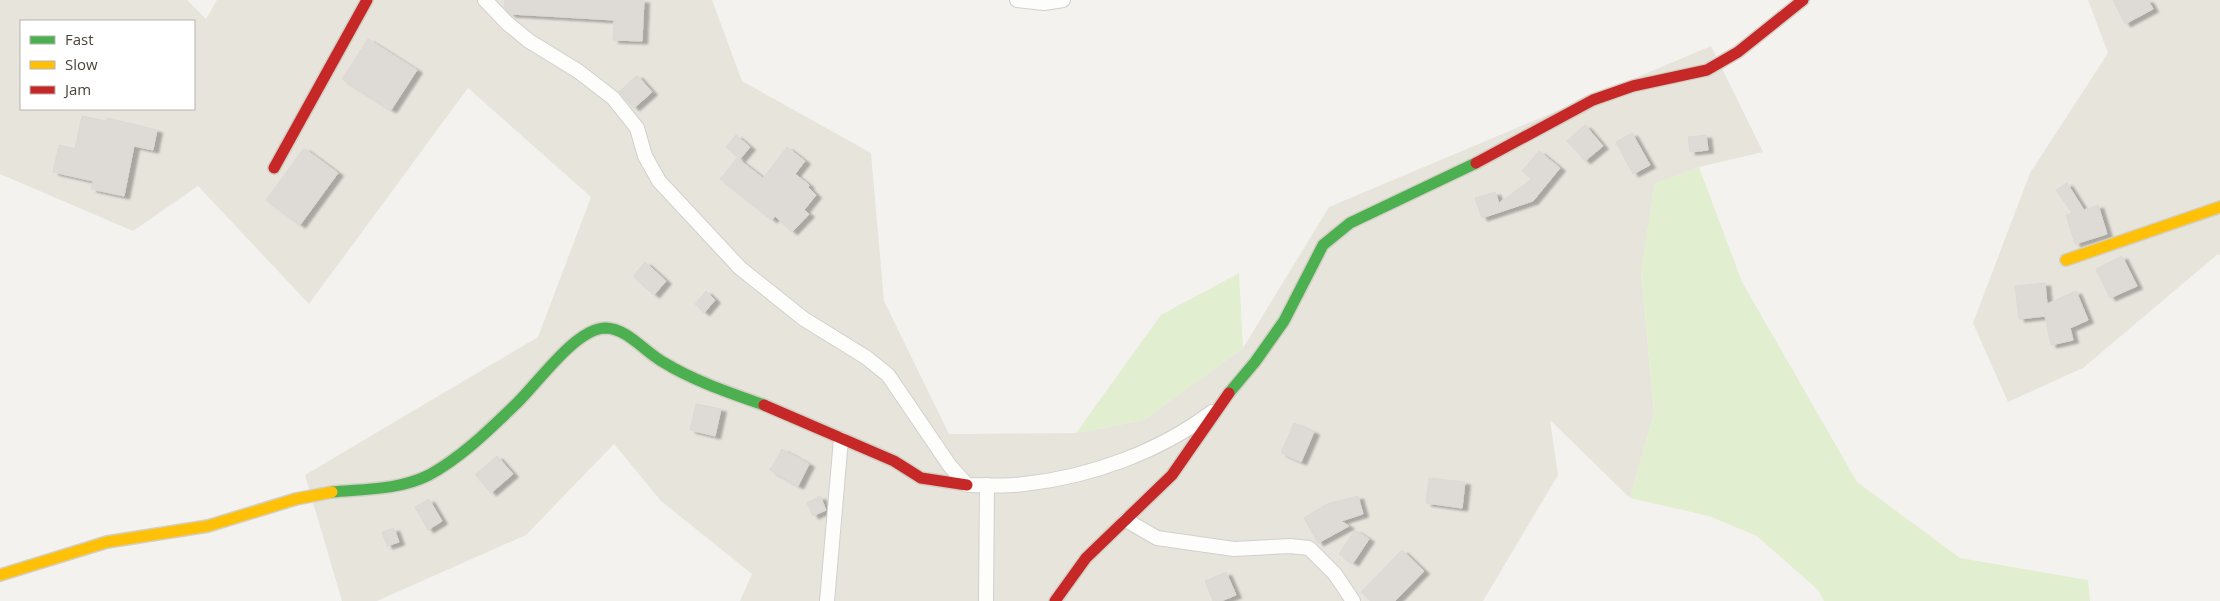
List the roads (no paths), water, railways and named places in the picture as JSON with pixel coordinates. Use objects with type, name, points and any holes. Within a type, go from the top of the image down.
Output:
[{"type":"street","points":[[274,168],[367,0]]},
{"type":"street","points":[[485,0],[507,23],[529,41],[578,70],[613,98],[637,128],[645,156],[659,181],[740,268],[804,319],[867,358],[888,375],[950,466],[967,485]]},
{"type":"street","points":[[1017,0],[1044,3],[1063,0]]},
{"type":"street","points":[[1055,601],[1086,558],[1172,475],[1196,443],[1217,408],[1255,362],[1284,321],[1323,245],[1350,223],[1470,164],[1593,100],[1633,86],[1707,70],[1738,52],[1803,0]]},
{"type":"street","points":[[2066,260],[2220,207]]},
{"type":"street","points":[[0,575],[107,542],[208,526],[296,499],[333,492],[394,486],[428,475],[464,451],[518,402],[566,351],[587,333],[605,328],[623,333],[662,362],[704,383],[768,407],[894,461],[921,478],[967,485],[1024,484],[1087,472],[1140,453],[1187,430],[1217,408]]},
{"type":"street","points":[[827,601],[841,439]]},
{"type":"street","points":[[986,601],[987,485]]},
{"type":"street","points":[[1126,520],[1157,538],[1234,549],[1290,546],[1309,548],[1335,574],[1353,601]]}]
